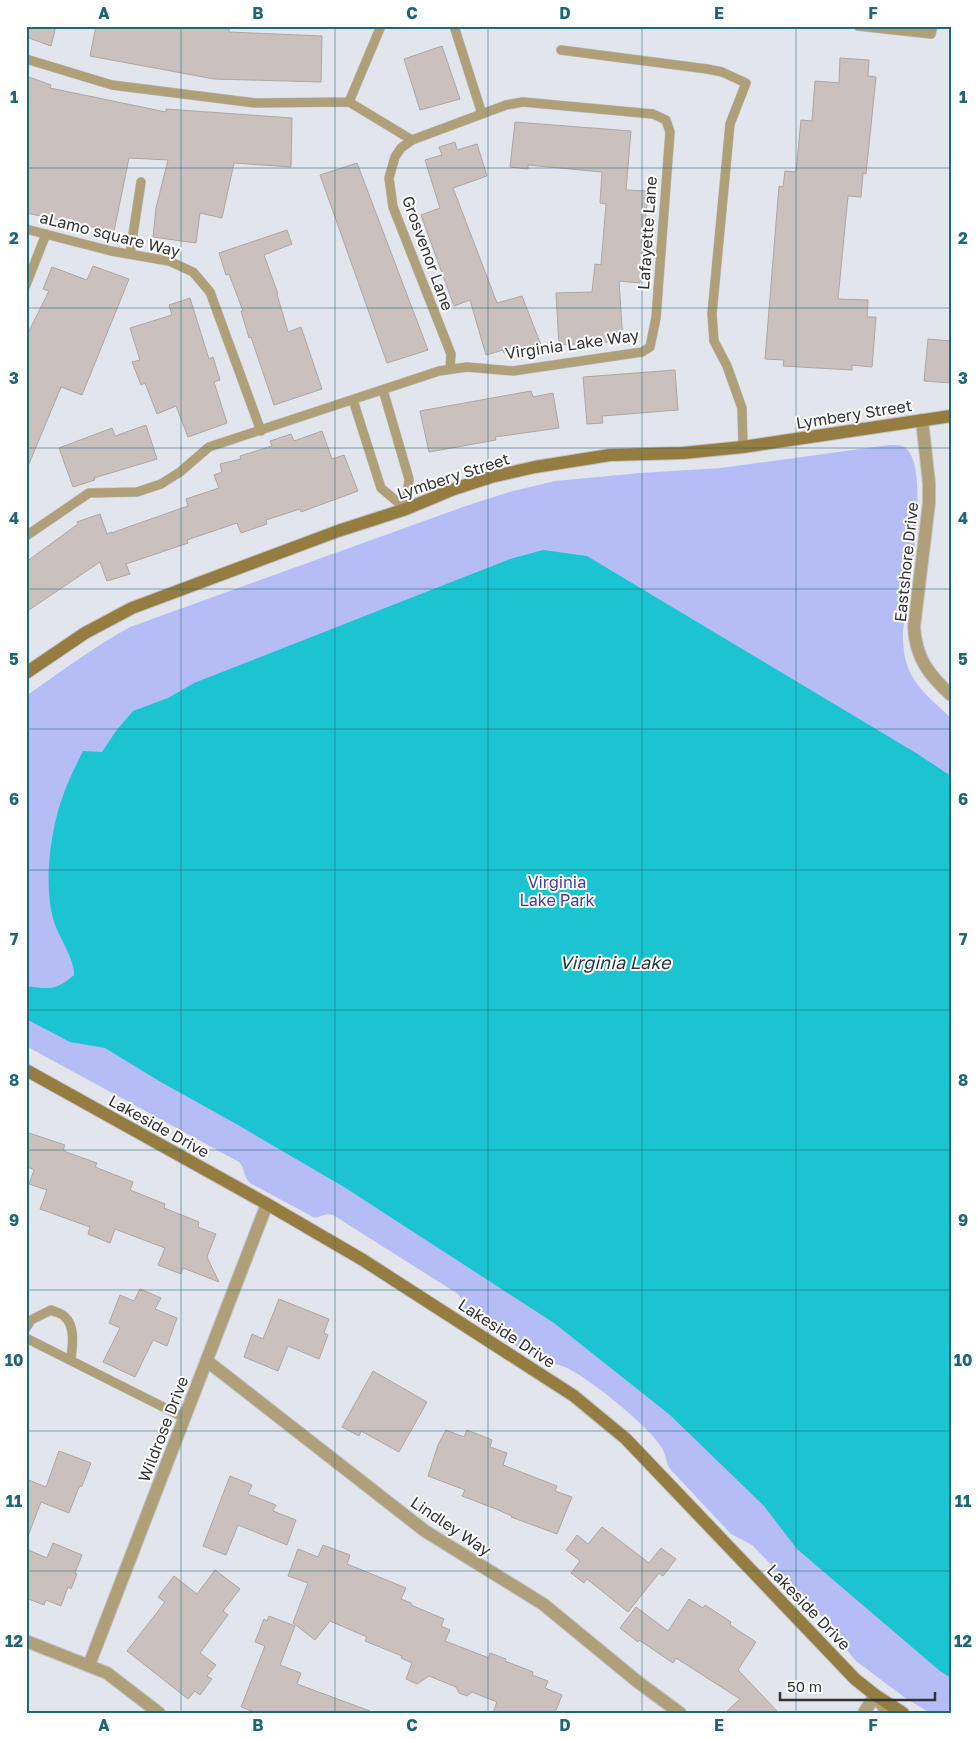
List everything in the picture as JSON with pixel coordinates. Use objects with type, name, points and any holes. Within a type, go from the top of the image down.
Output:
[{"type":"street","name":"Lymbery Street","points":[[26,673],[85,633],[132,608],[328,535],[406,509],[454,489],[535,467],[610,455],[683,453],[743,447],[951,416]]},
{"type":"street","name":"Eastshore Drive","points":[[922,420],[929,483],[929,503],[914,627],[920,658],[928,671],[951,695]]},
{"type":"street","name":"Lakeside Drive","points":[[26,1070],[364,1260],[574,1396],[626,1439],[837,1660],[876,1695],[903,1713]]},
{"type":"street","name":"Wildrose Drive","points":[[89,1666],[267,1204]]},
{"type":"street","name":"Lindley Way","points":[[207,1361],[425,1530],[543,1604],[638,1682],[680,1713]]},
{"type":"street","points":[[26,1641],[107,1673],[159,1713]]},
{"type":"street","points":[[864,1713],[876,1695],[888,1713]]},
{"type":"lane","points":[[349,102],[381,26]]},
{"type":"lane","points":[[26,59],[112,85],[255,103],[349,102],[412,140],[482,114],[454,26]]},
{"type":"lane","points":[[858,26],[931,34],[933,26]]},
{"type":"lane","points":[[561,50],[707,69],[722,72],[746,83],[730,124],[712,314],[714,341],[727,366],[742,408],[743,447]]},
{"type":"lane","name":"Lafayette Lane","points":[[482,114],[506,105],[523,102],[653,114],[666,120],[670,132],[656,318],[650,347]]},
{"type":"lane","name":"Grosvenor Lane","points":[[412,140],[402,148],[395,158],[389,178],[393,207],[451,354],[450,369]]},
{"type":"lane","points":[[130,254],[141,182]]},
{"type":"lane","name":"aLamo square Way","points":[[26,229],[130,254],[169,261],[193,272],[210,292],[260,430]]},
{"type":"lane","points":[[26,285],[46,234]]},
{"type":"lane","name":"Virginia Lake Way","points":[[26,536],[89,494],[137,492],[161,484],[180,472],[209,447],[439,371],[467,367],[513,371],[642,352],[650,347]]},
{"type":"lane","points":[[382,390],[409,479],[406,509]]},
{"type":"lane","points":[[352,400],[380,488],[406,509]]},
{"type":"lane","points":[[26,1328],[31,1320],[51,1310],[66,1317],[72,1329],[71,1360]]},
{"type":"lane","points":[[26,1338],[185,1418]]},
{"type":"green space","name":"Virginia Lake","points":[[889,445],[901,446],[907,449],[914,463],[917,484],[915,537],[903,632],[906,660],[915,681],[951,718],[951,1713],[930,1713],[904,1697],[856,1661],[846,1649],[837,1632],[752,1545],[731,1534],[670,1469],[662,1448],[646,1428],[591,1383],[565,1367],[533,1356],[506,1339],[463,1309],[461,1298],[458,1294],[333,1215],[328,1214],[315,1218],[250,1183],[239,1162],[26,1046],[26,696],[64,669],[130,627],[509,492],[555,481],[721,468]]},
{"type":"water","name":"Virginia Lake","points":[[543,550],[587,556],[916,753],[951,776],[951,1678],[940,1671],[797,1549],[764,1506],[670,1415],[554,1323],[344,1187],[105,1048],[70,1042],[26,1019],[26,986],[52,988],[62,984],[74,975],[72,962],[54,922],[49,891],[49,874],[52,840],[59,807],[68,782],[83,751],[102,752],[133,711],[168,698],[194,683],[510,559]]},
{"type":"building","points":[[26,26],[56,26],[51,46],[26,37]]},
{"type":"building","points":[[96,26],[229,27],[229,32],[322,36],[321,82],[214,79],[90,56]]},
{"type":"building","points":[[442,46],[460,99],[420,110],[404,59]]},
{"type":"building","points":[[840,58],[869,60],[868,76],[876,77],[866,174],[863,173],[861,197],[848,196],[838,299],[868,300],[867,317],[876,317],[872,367],[852,365],[852,370],[783,366],[784,360],[765,359],[779,186],[783,187],[785,171],[796,172],[801,120],[812,121],[815,81],[839,83]]},
{"type":"building","points":[[26,76],[51,85],[50,88],[166,112],[166,109],[292,118],[291,167],[234,163],[222,218],[200,213],[196,243],[153,237],[156,208],[168,160],[129,158],[114,231],[26,213]]},
{"type":"building","points":[[515,122],[631,131],[626,190],[648,191],[640,283],[619,281],[623,341],[559,345],[556,293],[592,292],[595,264],[601,265],[606,204],[600,203],[602,172],[528,165],[528,169],[510,167]]},
{"type":"building","points":[[455,142],[457,150],[477,144],[487,176],[453,188],[497,303],[522,296],[541,345],[522,352],[521,349],[504,353],[503,350],[486,355],[470,300],[454,306],[421,215],[440,208],[425,160],[442,155],[439,147]]},
{"type":"building","points":[[357,163],[428,350],[387,363],[320,175]]},
{"type":"building","points":[[287,230],[292,244],[264,255],[278,294],[288,332],[301,327],[322,389],[274,405],[251,337],[249,338],[241,311],[243,311],[229,274],[226,275],[219,253]]},
{"type":"building","points":[[93,266],[129,279],[82,395],[61,387],[26,471],[26,337],[49,291],[43,289],[52,267],[87,280]]},
{"type":"building","points":[[190,298],[209,359],[213,357],[220,380],[214,382],[227,423],[188,437],[176,406],[157,414],[145,383],[141,385],[132,362],[140,360],[130,328],[172,315],[169,305]]},
{"type":"building","points":[[928,339],[951,341],[951,383],[924,381]]},
{"type":"building","points":[[675,370],[678,410],[602,416],[603,423],[587,424],[583,377]]},
{"type":"building","points":[[531,391],[533,397],[553,393],[559,428],[495,437],[496,440],[429,452],[420,411]]},
{"type":"building","points":[[146,425],[157,459],[94,478],[95,480],[73,487],[59,448],[112,428],[115,436]]},
{"type":"building","points":[[322,431],[332,459],[344,455],[358,491],[301,512],[300,509],[266,520],[267,524],[241,533],[237,523],[187,540],[188,543],[126,564],[130,574],[107,581],[100,562],[26,612],[26,562],[78,524],[77,522],[100,514],[107,534],[112,532],[113,534],[114,532],[188,506],[186,499],[219,488],[214,475],[222,472],[220,464],[241,459],[240,456],[272,446],[270,441],[291,434],[294,441]]},
{"type":"building","points":[[26,1132],[65,1145],[63,1150],[66,1152],[97,1163],[95,1167],[133,1182],[130,1190],[165,1204],[164,1208],[199,1222],[198,1227],[216,1234],[207,1257],[219,1282],[183,1268],[181,1274],[158,1265],[165,1248],[115,1229],[110,1243],[88,1234],[90,1227],[40,1209],[47,1190],[29,1184],[34,1170],[26,1166]]},
{"type":"building","points":[[140,1289],[161,1298],[155,1309],[177,1318],[167,1346],[153,1340],[135,1377],[103,1362],[120,1328],[109,1323],[120,1295],[134,1301]]},
{"type":"building","points":[[279,1299],[329,1319],[324,1333],[328,1335],[319,1359],[288,1346],[278,1371],[244,1357],[252,1334],[263,1339]]},
{"type":"building","points":[[373,1371],[427,1402],[399,1452],[361,1431],[359,1436],[342,1427]]},
{"type":"building","points":[[446,1430],[464,1437],[467,1430],[492,1440],[490,1447],[507,1453],[503,1465],[557,1486],[555,1491],[572,1497],[557,1534],[462,1496],[465,1490],[428,1476],[438,1445]]},
{"type":"building","points":[[59,1451],[91,1463],[69,1513],[41,1502],[28,1536],[26,1535],[26,1479],[46,1487]]},
{"type":"building","points":[[230,1476],[252,1485],[248,1494],[276,1505],[273,1511],[296,1520],[287,1545],[238,1525],[226,1555],[203,1546]]},
{"type":"building","points":[[602,1527],[649,1563],[661,1548],[676,1559],[663,1576],[659,1573],[628,1612],[587,1579],[584,1583],[571,1573],[580,1561],[566,1550],[577,1535],[588,1544]]},
{"type":"building","points":[[53,1543],[82,1555],[71,1589],[68,1587],[61,1606],[46,1600],[44,1605],[26,1598],[26,1549],[47,1558]]},
{"type":"building","points":[[323,1545],[350,1555],[347,1564],[406,1588],[401,1599],[444,1619],[441,1626],[450,1630],[445,1641],[489,1658],[490,1653],[506,1659],[505,1661],[533,1672],[532,1675],[548,1681],[545,1688],[562,1695],[555,1713],[493,1713],[497,1702],[472,1692],[467,1696],[459,1693],[456,1687],[429,1676],[417,1684],[406,1679],[412,1663],[401,1658],[402,1656],[365,1641],[367,1637],[330,1621],[315,1640],[293,1623],[308,1583],[288,1576],[298,1549],[318,1557]]},
{"type":"building","points":[[215,1570],[240,1589],[223,1611],[228,1615],[200,1653],[216,1665],[207,1676],[212,1679],[200,1695],[195,1691],[188,1699],[127,1651],[165,1602],[158,1597],[174,1576],[197,1594]]},
{"type":"building","points":[[689,1599],[703,1608],[705,1605],[731,1622],[730,1625],[756,1642],[738,1670],[779,1713],[725,1713],[740,1699],[676,1658],[673,1663],[639,1640],[638,1642],[620,1628],[636,1607],[668,1631]]},
{"type":"building","points":[[269,1616],[295,1626],[280,1665],[301,1673],[297,1684],[370,1711],[369,1713],[257,1713],[241,1707],[265,1646],[255,1642],[264,1619],[267,1621]]},
{"type":"park label","name":"Virginia Lake Park","points":[[557,891]]}]
